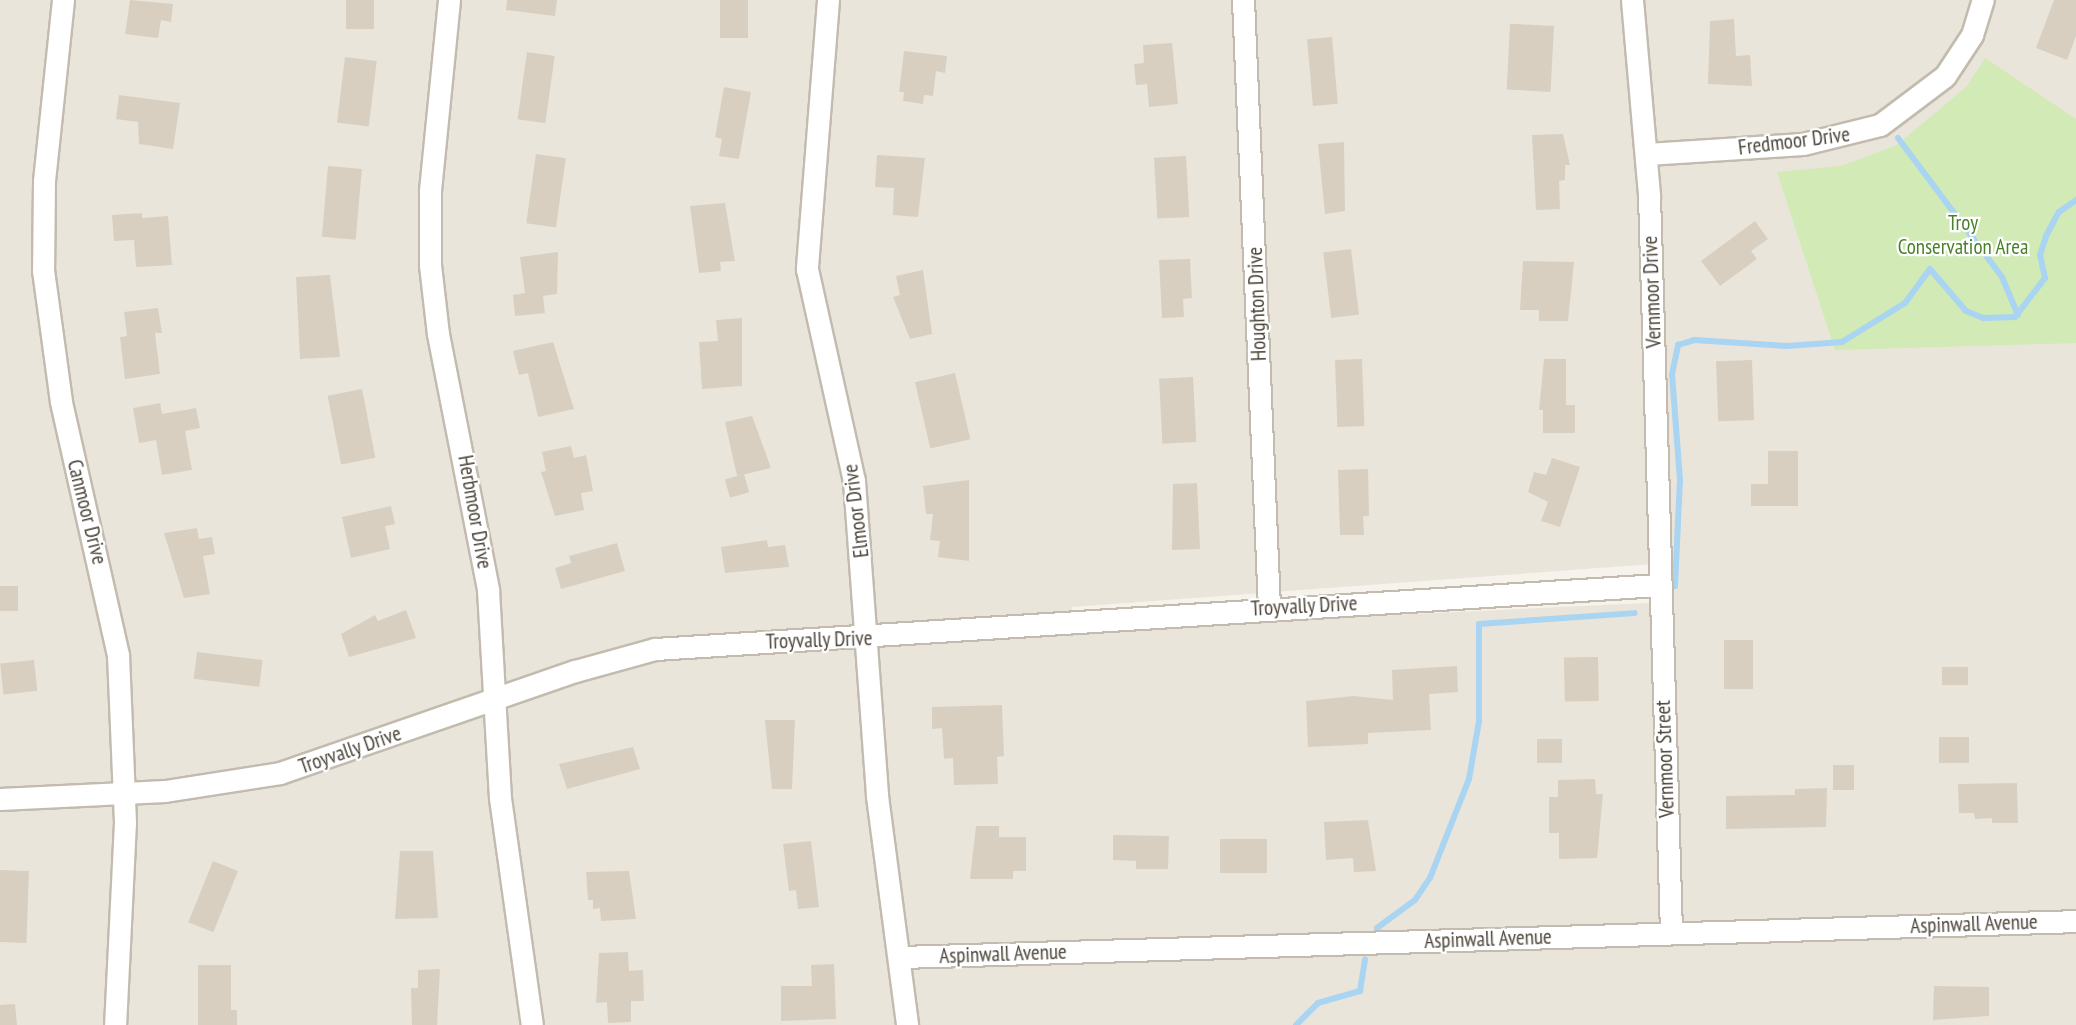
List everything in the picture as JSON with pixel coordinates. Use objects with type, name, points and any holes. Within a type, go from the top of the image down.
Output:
[{"type":"street","name":"Canmoor Drive","points":[[63,0],[44,181],[44,270],[61,402],[118,655],[125,794],[115,1025]]},
{"type":"street","name":"Herbmoor Drive","points":[[449,0],[430,192],[430,265],[438,334],[482,545],[495,699],[501,807],[532,1025]]},
{"type":"street","name":"Elmoor Drive","points":[[828,0],[805,245],[810,292],[854,481],[877,796],[901,957],[907,1025]]},
{"type":"street","name":"Houghton Drive","points":[[1244,0],[1269,608]]},
{"type":"street","name":"Vernmoor Drive","points":[[1632,0],[1647,154],[1659,585]]},
{"type":"street","name":"Fredmoor Drive","points":[[1647,154],[1814,142],[1880,125],[1945,76],[1972,35],[1983,0]]},
{"type":"street","name":"Troyvally Drive","points":[[0,799],[125,794],[225,784],[304,768],[495,699],[656,649],[867,639],[1269,608],[1659,585]]},
{"type":"street","name":"Vernmoor Street","points":[[1659,585],[1671,933]]},
{"type":"street","name":"Aspinwall Avenue","points":[[901,957],[2076,921]]},
{"type":"shaded area","points":[[0,0],[2076,0],[2076,1025],[0,1025]],"holes":[[[1667,563],[1668,602],[1072,630],[1072,607]]]},
{"type":"green space","name":"Troy Conservation Area","points":[[1985,58],[2076,119],[2076,343],[1835,350],[1777,172],[1840,166],[1897,145],[1967,86]]},
{"type":"building","points":[[130,0],[173,4],[171,22],[161,20],[158,38],[125,34]]},
{"type":"building","points":[[346,0],[374,0],[374,29],[346,29]]},
{"type":"building","points":[[507,0],[557,0],[555,16],[506,10]]},
{"type":"building","points":[[720,0],[748,0],[748,38],[720,38]]},
{"type":"building","points":[[2054,0],[2076,0],[2076,36],[2067,60],[2036,48]]},
{"type":"building","points":[[1734,19],[1736,56],[1750,55],[1752,86],[1708,84],[1710,21]]},
{"type":"building","points":[[1510,24],[1554,26],[1551,92],[1507,90]]},
{"type":"building","points":[[1332,37],[1338,104],[1313,106],[1307,39]]},
{"type":"building","points":[[1172,43],[1178,104],[1149,107],[1147,84],[1136,85],[1134,64],[1144,63],[1143,45]]},
{"type":"building","points":[[904,51],[947,56],[945,73],[936,71],[933,96],[924,95],[923,104],[903,101],[904,92],[899,92]]},
{"type":"building","points":[[527,52],[555,56],[545,123],[518,119]]},
{"type":"building","points":[[345,57],[377,61],[369,126],[337,123]]},
{"type":"building","points":[[724,87],[751,92],[739,159],[719,156],[722,139],[715,137]]},
{"type":"building","points":[[119,95],[180,103],[173,149],[139,144],[138,122],[116,119]]},
{"type":"building","points":[[1563,134],[1570,165],[1565,165],[1565,180],[1559,181],[1560,209],[1536,210],[1532,135]]},
{"type":"building","points":[[1344,142],[1345,211],[1325,214],[1318,144]]},
{"type":"building","points":[[536,154],[566,158],[556,227],[526,223]]},
{"type":"building","points":[[877,155],[925,158],[918,217],[893,215],[894,188],[875,187]]},
{"type":"building","points":[[1186,156],[1189,217],[1157,219],[1154,158]]},
{"type":"building","points":[[328,166],[362,169],[356,240],[322,237]]},
{"type":"building","points":[[725,203],[735,261],[720,262],[721,271],[699,273],[690,206]]},
{"type":"building","points":[[142,213],[142,218],[168,216],[172,265],[136,267],[134,240],[114,241],[112,215]]},
{"type":"building","points":[[1755,221],[1768,239],[1751,251],[1757,259],[1720,286],[1701,261]]},
{"type":"building","points":[[1351,249],[1359,315],[1331,318],[1323,252]]},
{"type":"building","points":[[558,252],[557,294],[543,296],[545,313],[515,316],[513,295],[525,293],[520,257]]},
{"type":"building","points":[[1190,259],[1192,298],[1183,299],[1184,317],[1162,318],[1159,260]]},
{"type":"building","points":[[1523,261],[1574,262],[1568,321],[1539,321],[1539,310],[1520,310]]},
{"type":"building","points":[[923,270],[932,334],[910,339],[893,297],[900,295],[896,276]]},
{"type":"building","points":[[330,275],[340,357],[300,359],[296,277]]},
{"type":"building","points":[[158,308],[162,333],[155,333],[160,374],[125,379],[120,337],[127,336],[124,312]]},
{"type":"building","points":[[742,318],[742,386],[702,389],[699,342],[718,341],[716,320]]},
{"type":"building","points":[[553,342],[574,409],[538,417],[528,373],[519,375],[513,351]]},
{"type":"building","points":[[1362,359],[1364,426],[1337,427],[1335,360]]},
{"type":"building","points":[[1544,359],[1566,359],[1566,405],[1575,405],[1575,433],[1543,433],[1543,410],[1539,410]]},
{"type":"building","points":[[1752,360],[1754,420],[1718,421],[1716,361]]},
{"type":"building","points":[[955,373],[970,439],[930,448],[915,382]]},
{"type":"building","points":[[1193,377],[1196,442],[1162,444],[1159,379]]},
{"type":"building","points":[[362,389],[375,458],[341,464],[328,396]]},
{"type":"building","points":[[160,403],[162,414],[196,408],[200,428],[185,431],[192,470],[162,475],[156,440],[139,443],[133,408]]},
{"type":"building","points":[[752,416],[771,468],[737,476],[725,422]]},
{"type":"building","points":[[571,446],[574,458],[586,455],[593,491],[581,493],[584,510],[555,516],[541,472],[546,471],[542,452]]},
{"type":"building","points":[[1768,451],[1798,451],[1798,506],[1751,506],[1751,484],[1768,484]]},
{"type":"building","points":[[1552,458],[1580,467],[1560,527],[1541,521],[1548,502],[1528,492],[1534,472],[1546,475]]},
{"type":"building","points":[[1368,469],[1369,516],[1363,516],[1364,535],[1340,535],[1338,470]]},
{"type":"building","points":[[744,474],[749,492],[730,498],[725,480]]},
{"type":"building","points":[[969,480],[969,561],[938,557],[940,541],[930,540],[933,514],[926,514],[923,486]]},
{"type":"building","points":[[1197,483],[1200,549],[1172,550],[1173,484]]},
{"type":"building","points":[[391,506],[395,524],[385,526],[390,549],[351,558],[342,517]]},
{"type":"building","points":[[197,528],[199,539],[212,537],[215,554],[203,556],[210,594],[184,598],[164,533]]},
{"type":"building","points":[[767,540],[768,547],[785,545],[789,567],[725,573],[721,547]]},
{"type":"building","points":[[617,543],[625,571],[561,589],[555,568],[571,563],[569,556]]},
{"type":"building","points":[[0,586],[18,586],[18,611],[0,611]]},
{"type":"building","points":[[406,610],[416,638],[349,657],[341,634],[375,615],[378,621]]},
{"type":"building","points":[[1724,640],[1753,640],[1753,689],[1724,689]]},
{"type":"building","points":[[197,652],[263,660],[259,687],[194,679]]},
{"type":"building","points":[[1598,657],[1599,701],[1565,702],[1564,658]]},
{"type":"building","points":[[34,660],[37,691],[3,694],[0,664]]},
{"type":"building","points":[[1457,666],[1458,692],[1429,694],[1431,730],[1368,733],[1368,744],[1308,747],[1306,701],[1353,696],[1393,700],[1392,670]]},
{"type":"building","points":[[1942,667],[1968,667],[1968,685],[1942,685]]},
{"type":"building","points":[[1002,705],[1004,756],[997,757],[998,784],[954,785],[953,758],[944,759],[942,728],[932,729],[932,707]]},
{"type":"building","points":[[765,720],[795,720],[792,789],[772,789]]},
{"type":"building","points":[[1939,737],[1969,737],[1969,763],[1939,763]]},
{"type":"building","points":[[1537,739],[1562,739],[1562,763],[1537,763]]},
{"type":"building","points":[[633,747],[640,769],[567,789],[559,764]]},
{"type":"building","points":[[1833,765],[1854,765],[1854,790],[1833,790]]},
{"type":"building","points":[[1595,779],[1596,794],[1603,794],[1597,858],[1559,859],[1559,833],[1549,833],[1549,797],[1558,797],[1558,780]]},
{"type":"building","points":[[2017,783],[2018,823],[1992,823],[1992,818],[1975,819],[1974,813],[1959,813],[1958,784]]},
{"type":"building","points":[[1827,788],[1826,827],[1726,829],[1726,796],[1795,795],[1795,789]]},
{"type":"building","points":[[1368,820],[1376,871],[1354,872],[1353,858],[1326,860],[1324,822]]},
{"type":"building","points":[[976,826],[999,826],[999,837],[1026,837],[1026,871],[1013,871],[1013,879],[970,879]]},
{"type":"building","points":[[1113,835],[1169,836],[1168,869],[1136,869],[1136,861],[1113,860]]},
{"type":"building","points":[[1220,839],[1267,839],[1267,873],[1220,873]]},
{"type":"building","points":[[811,841],[819,907],[798,909],[796,890],[789,891],[783,844]]},
{"type":"building","points":[[400,851],[433,851],[438,918],[395,919]]},
{"type":"building","points":[[213,861],[238,871],[213,932],[188,922]]},
{"type":"building","points":[[0,870],[29,871],[26,943],[0,942]]},
{"type":"building","points":[[629,871],[636,919],[601,921],[600,908],[593,909],[593,900],[588,900],[586,872]]},
{"type":"building","points":[[628,952],[629,971],[643,970],[644,1001],[631,1001],[631,1022],[608,1023],[607,1002],[596,1003],[599,953]]},
{"type":"building","points":[[834,964],[836,1019],[781,1021],[781,986],[812,986],[811,965]]},
{"type":"building","points":[[198,965],[231,965],[231,1010],[237,1010],[237,1025],[198,1025]]},
{"type":"building","points":[[440,969],[437,1025],[412,1025],[411,988],[418,988],[418,970]]},
{"type":"building","points":[[1934,986],[1989,987],[1989,1016],[1933,1020]]},
{"type":"building","points":[[15,1004],[17,1025],[0,1025],[0,1005]]},
{"type":"waterway","points":[[1898,138],[2002,277],[2018,315]]},
{"type":"waterway","points":[[1675,586],[1680,480],[1672,374],[1678,345],[1694,340],[1787,346],[1842,342],[1905,303],[1930,269],[1966,311],[1983,318],[2015,317],[2045,278],[2040,255],[2046,236],[2059,212],[2076,200]]},
{"type":"waterway","points":[[1377,928],[1415,900],[1430,878],[1469,779],[1479,721],[1479,624],[1635,613]]},
{"type":"waterway","points":[[1296,1025],[1318,1003],[1360,991],[1365,959]]}]
